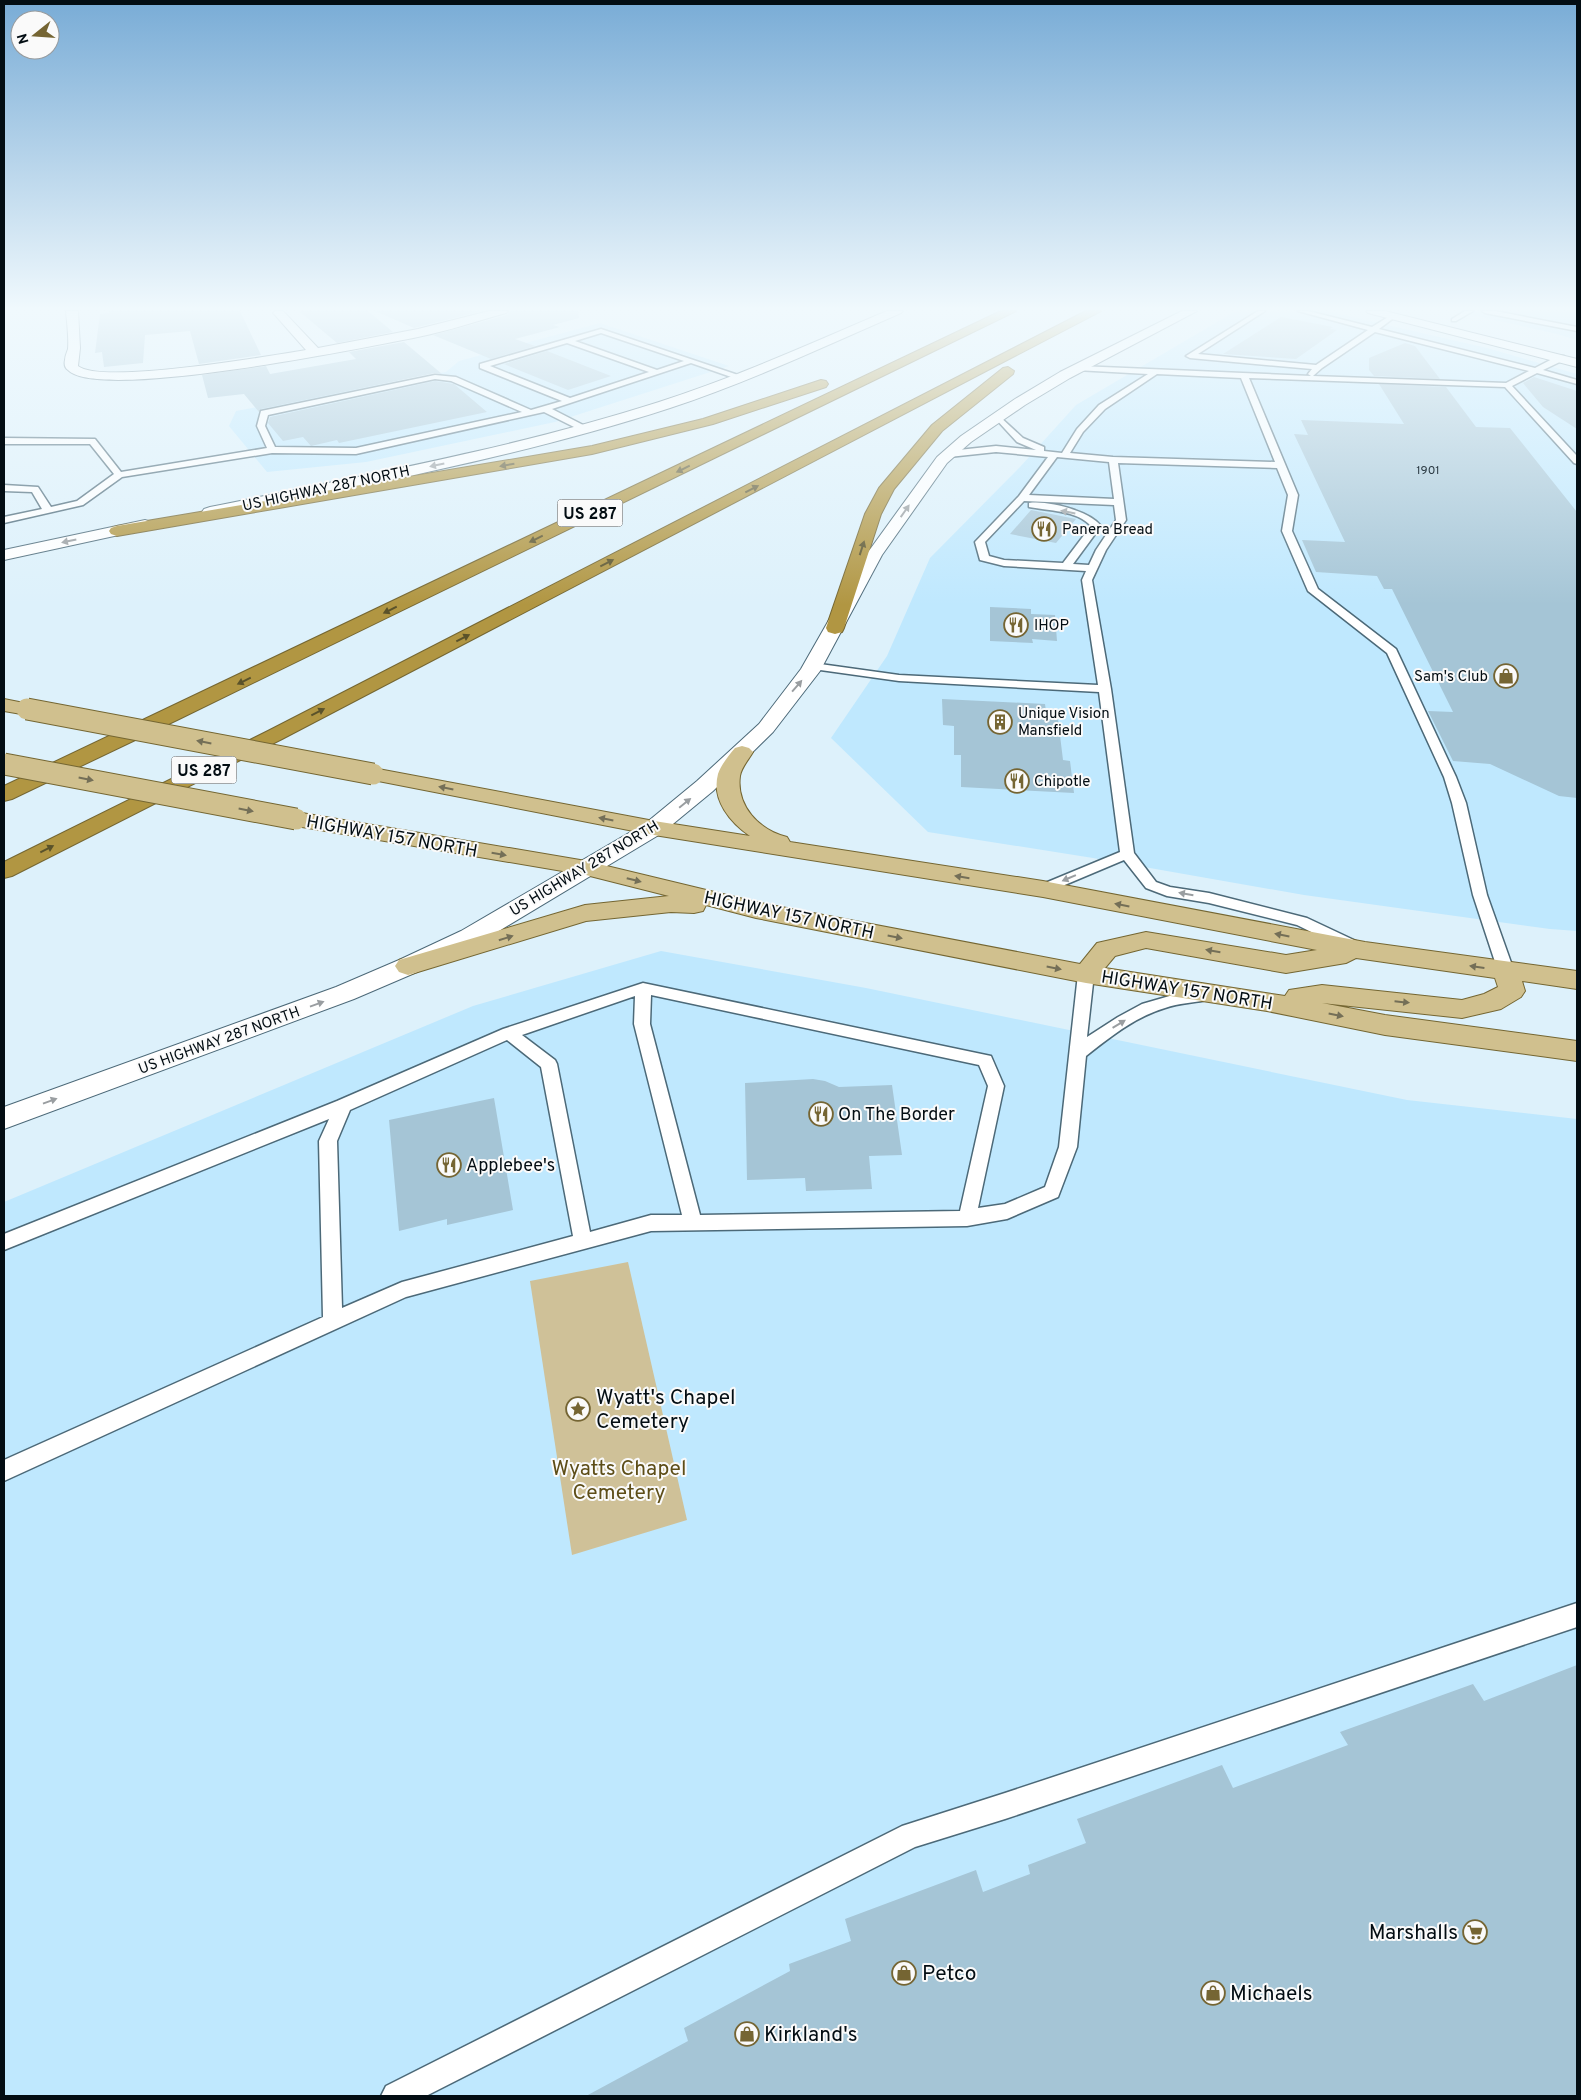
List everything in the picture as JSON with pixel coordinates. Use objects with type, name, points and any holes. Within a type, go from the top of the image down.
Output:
[{"type":"highway","points":[[117,531],[592,450],[665,434],[748,409]]},
{"type":"highway","name":"US 287","points":[[4,794],[179,712],[807,409]]},
{"type":"highway","name":"US 287","points":[[4,871],[913,409]]},
{"type":"highway","points":[[835,628],[873,514],[887,488],[937,428],[959,409]]},
{"type":"main road","name":"US HIGHWAY 287 NORTH","points":[[4,555],[517,448],[652,409]]},
{"type":"main road","name":"US HIGHWAY 287 NORTH","points":[[4,1118],[345,993],[408,966],[470,937],[654,828],[705,786],[766,728],[813,666],[874,555],[920,490],[949,454],[966,438],[1011,409]]},
{"type":"main road","points":[[4,705],[654,828],[1043,889],[1365,951],[1577,980]]},
{"type":"main road","points":[[742,752],[729,774],[729,798],[743,821],[771,840],[809,853]]},
{"type":"main road","name":"HIGHWAY 157 NORTH","points":[[4,764],[296,819],[586,868],[756,910],[1086,974],[1266,1002],[1385,1025],[1577,1051]]},
{"type":"main road","points":[[408,966],[585,913],[671,904],[756,910]]},
{"type":"main road","points":[[1086,974],[1106,949],[1146,940],[1286,964],[1365,951]]},
{"type":"main road","points":[[1266,1002],[1322,994],[1462,1008],[1492,1002],[1512,990],[1506,971]]},
{"type":"lane","points":[[272,450],[261,426],[264,413],[283,409]]},
{"type":"lane","points":[[523,409],[530,412]]},
{"type":"lane","points":[[4,520],[80,503],[119,475],[272,450],[356,451],[546,409],[584,429]]},
{"type":"lane","points":[[1064,456],[1080,431],[1100,409]]},
{"type":"lane","points":[[1257,409],[1293,495],[1287,532],[1313,591],[1392,651],[1450,777],[1459,803],[1480,895],[1506,971]]},
{"type":"lane","points":[[1529,409],[1577,461]]},
{"type":"lane","points":[[998,417],[1020,440],[1054,455]]},
{"type":"lane","points":[[4,441],[92,441],[119,475]]},
{"type":"lane","points":[[949,454],[996,450],[1112,460],[1280,465]]},
{"type":"lane","points":[[1054,455],[1020,500],[980,542],[984,558],[1004,563],[1092,568]]},
{"type":"lane","points":[[1112,460],[1121,520],[1101,550],[1087,580],[1105,689],[1127,854],[1151,885],[1167,891],[1209,898],[1302,921],[1365,951]]},
{"type":"lane","points":[[4,488],[35,488],[48,510]]},
{"type":"lane","points":[[1020,500],[1119,502]]},
{"type":"lane","points":[[1020,500],[1082,515],[1094,522],[1096,526],[1065,567]]},
{"type":"lane","points":[[813,666],[899,678],[1105,689]]},
{"type":"lane","points":[[1043,889],[1127,854]]},
{"type":"lane","points":[[4,1471],[402,1290],[651,1224],[967,1218],[1007,1211],[1052,1192],[1068,1146],[1086,974]]},
{"type":"lane","points":[[4,1242],[343,1106],[509,1033],[643,988],[985,1060],[996,1086],[967,1218]]},
{"type":"lane","points":[[643,988],[642,1024],[693,1223]]},
{"type":"lane","points":[[1079,1052],[1137,1014],[1171,1000],[1216,994]]},
{"type":"lane","points":[[509,1033],[549,1064],[583,1242]]},
{"type":"lane","points":[[333,1321],[328,1141],[343,1106]]},
{"type":"lane","points":[[396,2096],[911,1835],[1005,1806],[1577,1615]]},
{"type":"shaded area","points":[[247,409],[595,409],[555,422],[366,462],[267,472],[229,426],[236,411]]},
{"type":"shaded area","points":[[1072,409],[1577,409],[1577,931],[1550,929],[1304,895],[1093,858],[928,832],[831,738],[887,656],[930,558],[1020,467]]},
{"type":"shaded area","points":[[661,951],[866,988],[1407,1100],[1577,1119],[1577,2096],[4,2096],[4,1202],[473,1006]]},
{"type":"green space","name":"Wyatts Chapel Cemetery","points":[[628,1262],[687,1520],[572,1555],[530,1281]]},
{"type":"building","points":[[307,409],[483,409],[487,412],[339,443],[337,440],[311,446],[303,437],[283,441],[268,423],[270,417]]},
{"type":"building","points":[[1395,409],[1462,409],[1476,427],[1510,428],[1577,512],[1577,798],[1559,796],[1490,764],[1453,761],[1428,711],[1453,712],[1392,589],[1384,589],[1377,576],[1316,572],[1302,540],[1345,542],[1294,434],[1308,435],[1301,420],[1404,424]]},
{"type":"building","points":[[1546,409],[1577,409],[1577,429]]},
{"type":"building","name":"Panera Bread","points":[[1031,510],[1076,519],[1056,543],[1010,534]]},
{"type":"building","name":"IHOP","points":[[990,607],[1031,609],[1031,614],[1055,615],[1057,641],[1032,639],[1033,643],[990,641]]},
{"type":"building","points":[[942,699],[1045,704],[1047,719],[1058,719],[1063,760],[1070,761],[1074,793],[961,787],[961,755],[954,755],[954,726],[943,725]]},
{"type":"building","name":"On The Border","points":[[813,1079],[825,1081],[839,1087],[892,1085],[902,1155],[869,1156],[872,1189],[806,1191],[805,1178],[747,1180],[745,1083]]},
{"type":"building","name":"Applebee's","points":[[494,1098],[513,1210],[447,1225],[447,1219],[399,1231],[389,1120]]},
{"type":"building","points":[[1577,1665],[1577,2096],[586,2096],[688,2041],[684,2028],[790,1971],[789,1964],[851,1941],[845,1919],[976,1870],[983,1892],[1030,1874],[1028,1865],[1086,1843],[1077,1819],[1222,1765],[1233,1788],[1348,1745],[1340,1732],[1473,1684],[1484,1701]]},
{"type":"place","name":"Panera Bread","points":[[1044,529]]},
{"type":"place","name":"IHOP","points":[[1016,625]]},
{"type":"place","name":"Sam's Club","points":[[1506,676]]},
{"type":"place","name":"Unique Vision Mansfield","points":[[1000,722]]},
{"type":"place","name":"Chipotle","points":[[1017,781]]},
{"type":"place","name":"On The Border","points":[[821,1114]]},
{"type":"place","name":"Applebee's","points":[[449,1165]]},
{"type":"place","name":"Wyatt's Chapel Cemetery","points":[[578,1409]]},
{"type":"place","name":"Marshalls","points":[[1475,1932]]},
{"type":"place","name":"Petco","points":[[904,1973]]},
{"type":"place","name":"Michaels","points":[[1213,1993]]},
{"type":"place","name":"Kirkland's","points":[[747,2034]]}]
